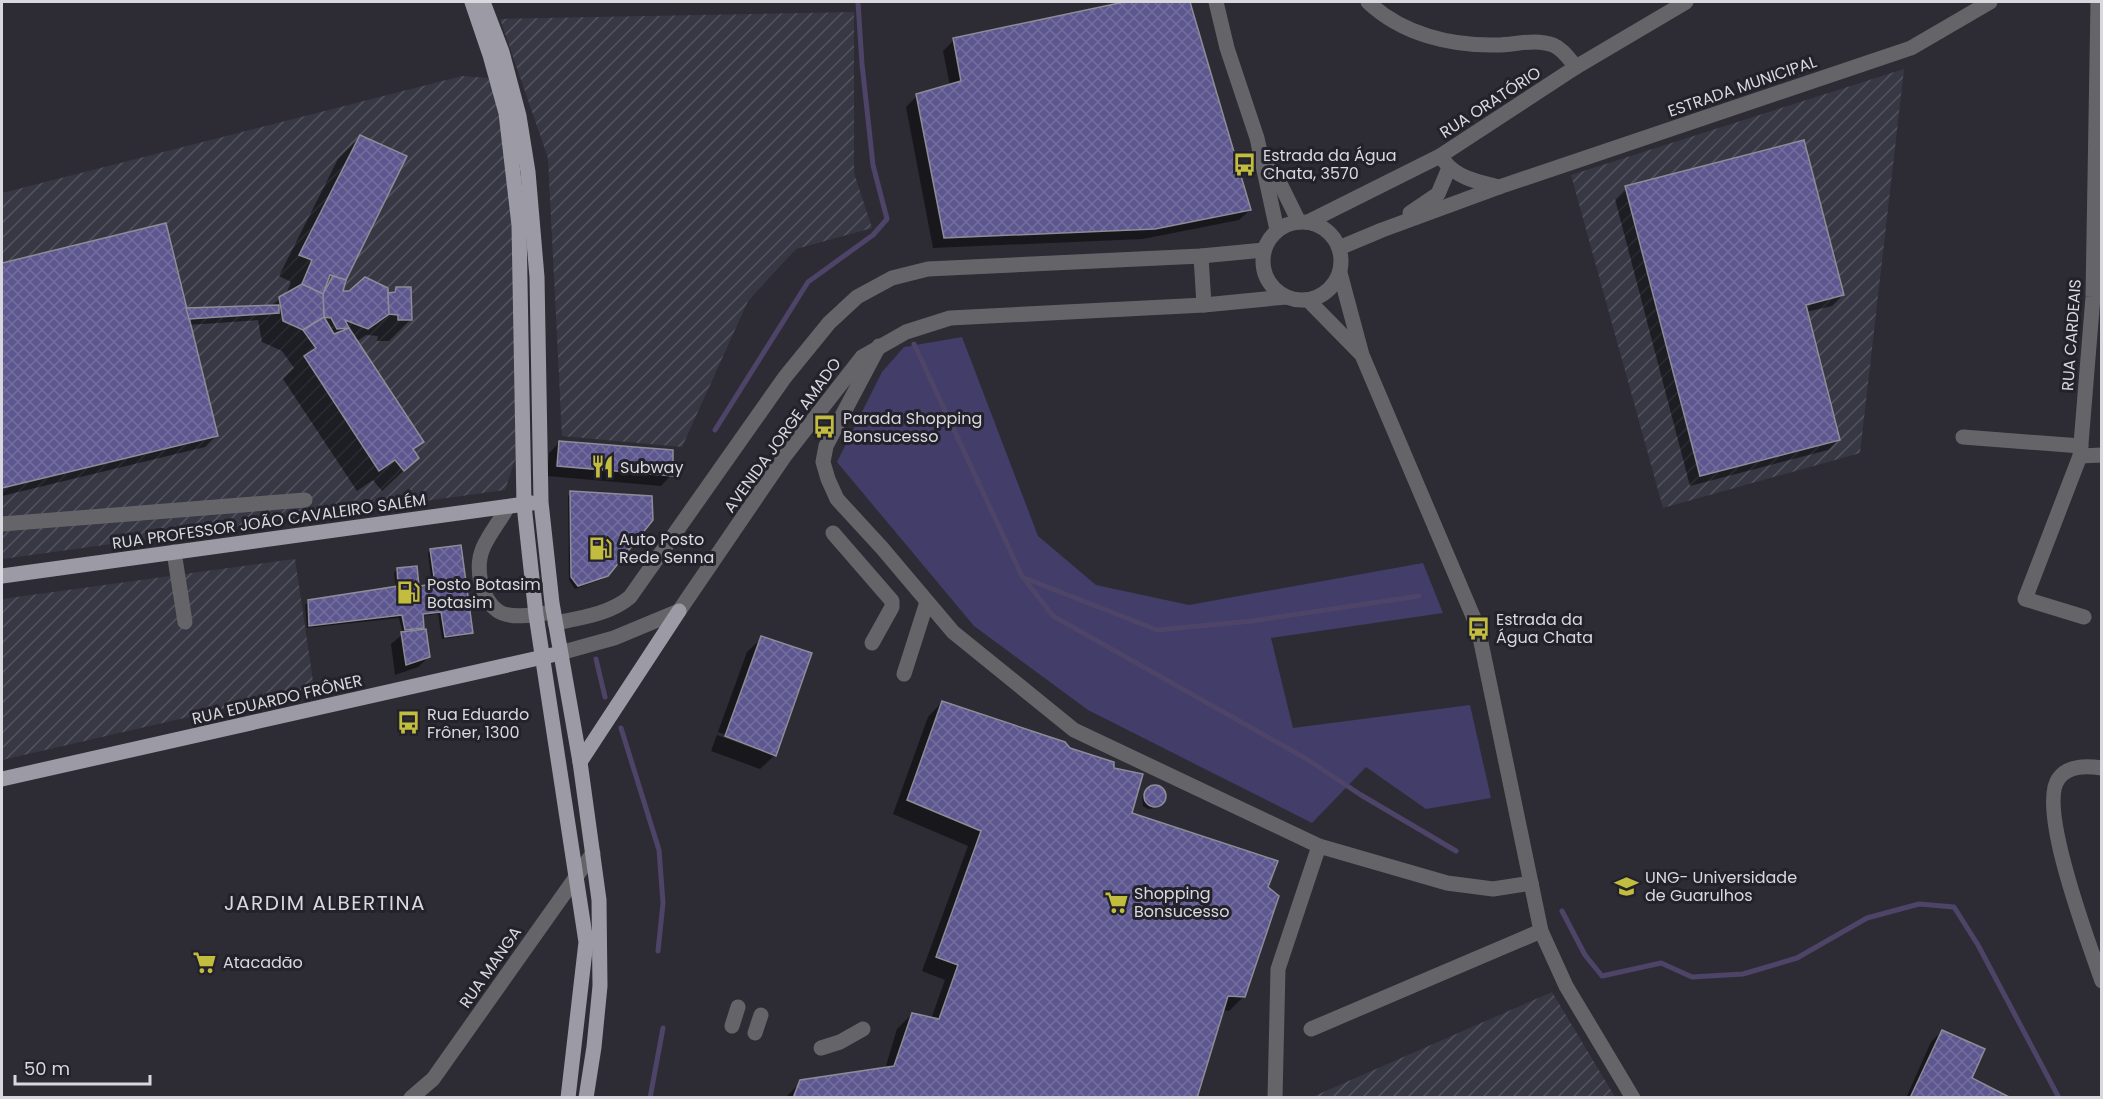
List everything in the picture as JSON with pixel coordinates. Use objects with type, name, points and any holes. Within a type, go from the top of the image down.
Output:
[{"type":"main road","points":[[472,2],[506,113],[519,225],[524,505],[536,615],[586,942],[568,1098]]},
{"type":"main road","points":[[483,2],[505,63],[519,116],[528,172],[537,277],[541,502],[554,617],[580,762],[599,900],[600,986],[586,1098]]},
{"type":"main road","name":"RUA PROFESSOR JOÃO CAVALEIRO SALÉM","points":[[2,576],[541,502]]},
{"type":"main road","points":[[580,762],[679,611]]},
{"type":"main road","name":"RUA EDUARDO FRÔNER","points":[[2,779],[560,653]]},
{"type":"street","points":[[1216,2],[1227,48],[1257,138],[1277,230]]},
{"type":"street","points":[[1368,2],[1399,24],[1423,35],[1466,44],[1498,45],[1535,42],[1553,45],[1563,52],[1576,67]]},
{"type":"street","name":"RUA ORATÓRIO","points":[[1303,222],[1445,162],[1576,67],[1686,2]]},
{"type":"street","name":"ESTRADA MUNICIPAL","points":[[1339,248],[1499,187],[1911,48],[1990,2]]},
{"type":"street","name":"RUA CARDEAIS","points":[[2084,617],[2025,599],[2081,451],[2097,297],[2098,2]]},
{"type":"street","points":[[1257,138],[1303,222]]},
{"type":"street","points":[[1382,230],[1438,194],[1445,162],[1462,176],[1499,187]]},
{"type":"street","points":[[1303,222],[1327,231],[1335,239],[1342,261],[1340,273],[1333,286],[1322,295],[1308,300],[1297,300],[1276,291],[1264,273],[1262,261],[1269,239],[1277,230],[1288,224],[1303,222]]},
{"type":"street","name":"AVENIDA JORGE AMADO","points":[[507,508],[484,546],[479,562],[481,586],[499,612],[516,616],[554,617],[609,610],[630,597],[785,377],[829,323],[857,297],[866,292],[892,278],[928,269],[1202,256],[1264,250]]},
{"type":"street","points":[[1202,256],[1204,305]]},
{"type":"street","points":[[1340,273],[1362,355],[1478,628],[1541,931],[1566,986],[1633,1098]]},
{"type":"street","name":"AVENIDA JORGE AMADO","points":[[679,611],[784,457],[862,357],[906,332],[950,318],[1204,305],[1286,297]]},
{"type":"street","points":[[1308,300],[1362,355]]},
{"type":"street","points":[[879,346],[826,446],[824,462],[828,479],[837,499],[952,632],[1074,729],[1319,846],[1447,883],[1493,889],[1531,883]]},
{"type":"street","points":[[1963,437],[2102,455]]},
{"type":"street","points":[[2,524],[304,500]]},
{"type":"street","points":[[833,533],[892,601],[892,607],[872,643]]},
{"type":"street","points":[[174,552],[185,622]]},
{"type":"street","points":[[904,674],[927,602]]},
{"type":"street","points":[[560,653],[614,638],[679,611]]},
{"type":"street","points":[[2102,768],[2077,767],[2067,771],[2058,778],[2052,804],[2054,822],[2077,909],[2102,981]]},
{"type":"street","points":[[1275,1098],[1278,969],[1319,846]]},
{"type":"street","name":"RUA MANGA","points":[[411,1098],[433,1079],[593,853]]},
{"type":"street","points":[[1311,1029],[1541,931]]},
{"type":"street","points":[[732,1026],[738,1007]]},
{"type":"street","points":[[755,1034],[761,1015]]},
{"type":"street","points":[[821,1048],[840,1042],[863,1029]]},
{"type":"street","points":[[429,1098],[433,1079]]},
{"type":"shaded area","points":[[854,12],[854,173],[872,228],[796,249],[748,301],[682,447],[562,436],[548,158],[500,19]]},
{"type":"shaded area","points":[[1904,69],[1860,453],[1663,508],[1571,175]]},
{"type":"shaded area","points":[[462,76],[488,78],[495,91],[502,121],[512,219],[516,457],[505,490],[2,559],[2,193]]},
{"type":"shaded area","points":[[962,337],[1038,536],[1096,585],[1189,605],[1423,563],[1443,613],[1271,638],[1293,728],[1470,705],[1491,798],[1426,809],[1366,767],[1312,823],[1088,710],[974,626],[837,462],[882,372],[904,347]]},
{"type":"shaded area","points":[[295,559],[314,688],[2,760],[2,599]]},
{"type":"shaded area","points":[[1552,992],[1615,1097],[1312,1097]]},
{"type":"building","points":[[1124,2],[1190,2],[1251,210],[1155,229],[944,238],[916,94],[961,81],[953,38]]},
{"type":"building","points":[[360,135],[407,156],[346,280],[330,275],[323,294],[302,284],[312,260],[299,255]]},
{"type":"building","points":[[1804,140],[1844,295],[1806,305],[1840,440],[1700,476],[1625,186]]},
{"type":"building","points":[[166,223],[218,436],[2,488],[2,263]]},
{"type":"building","points":[[333,276],[346,280],[343,291],[349,291],[365,277],[388,288],[389,314],[368,329],[345,320],[349,328],[337,329],[331,318],[324,317],[323,294]]},
{"type":"building","points":[[302,284],[323,294],[324,317],[303,330],[283,321],[279,297]]},
{"type":"building","points":[[396,287],[411,287],[412,320],[398,320],[398,315],[389,314],[388,293],[395,292]]},
{"type":"building","points":[[279,305],[279,313],[189,319],[186,308]]},
{"type":"building","points":[[324,317],[334,334],[349,328],[424,442],[413,449],[419,458],[404,471],[395,460],[379,471],[304,356],[316,348],[303,330]]},
{"type":"building","points":[[559,441],[673,450],[673,476],[557,466]]},
{"type":"building","name":"Auto Posto Rede Senna","points":[[570,491],[652,496],[653,520],[608,576],[578,586],[571,577]]},
{"type":"building","name":"Posto Botasim Botasim","points":[[461,545],[473,633],[445,637],[441,612],[423,614],[424,628],[405,630],[402,615],[309,626],[308,600],[398,586],[397,568],[417,566],[419,586],[435,584],[430,549]]},
{"type":"building","points":[[426,629],[430,657],[406,665],[401,632]]},
{"type":"building","points":[[761,636],[812,653],[776,756],[725,736]]},
{"type":"building","name":"Shopping Bonsucesso","points":[[942,701],[1065,742],[1070,748],[1114,762],[1114,768],[1143,774],[1132,813],[1278,861],[1268,887],[1279,896],[1245,997],[1228,996],[1197,1098],[793,1098],[800,1080],[894,1066],[912,1013],[939,1019],[958,965],[936,957],[981,831],[907,800]]},
{"type":"building","points":[[1155,785],[1163,788],[1166,796],[1163,804],[1155,807],[1147,804],[1144,796],[1147,788]]},
{"type":"building","points":[[1942,1030],[1985,1049],[1972,1078],[2011,1098],[1910,1098]]},
{"type":"waterway","points":[[715,430],[808,282],[873,235],[887,219],[873,165],[858,2]]},
{"type":"waterway","points":[[914,344],[1022,576],[1053,616],[1305,758],[1361,795],[1456,851]]},
{"type":"waterway","points":[[1022,577],[1157,630],[1252,621],[1419,596]]},
{"type":"waterway","points":[[596,659],[605,697]]},
{"type":"waterway","points":[[621,728],[659,850],[663,903],[658,951]]},
{"type":"waterway","points":[[1562,911],[1585,955],[1602,976],[1661,963],[1692,977],[1743,974],[1797,958],[1867,918],[1919,904],[1954,907],[1978,945],[2059,1098]]},
{"type":"waterway","points":[[650,1098],[663,1028]]},
{"type":"place","name":"Estrada da Água Chata, 3570","points":[[1245,164]]},
{"type":"place","name":"Parada Shopping Bonsucesso","points":[[825,427]]},
{"type":"place","name":"Subway","points":[[602,467]]},
{"type":"place","name":"Auto Posto Rede Senna","points":[[601,548]]},
{"type":"place","name":"Posto Botasim Botasim","points":[[409,593]]},
{"type":"place","name":"Estrada da Água Chata","points":[[1478,628]]},
{"type":"place","name":"Rua Eduardo Frôner, 1300","points":[[409,723]]},
{"type":"place","name":"UNG- Universidade de Guarulhos","points":[[1627,886]]},
{"type":"place","name":"Shopping Bonsucesso","points":[[1116,902]]},
{"type":"place","name":"Atacadão","points":[[205,962]]},
{"type":"district","name":"JARDIM ALBERTINA","points":[[325,903]]}]
